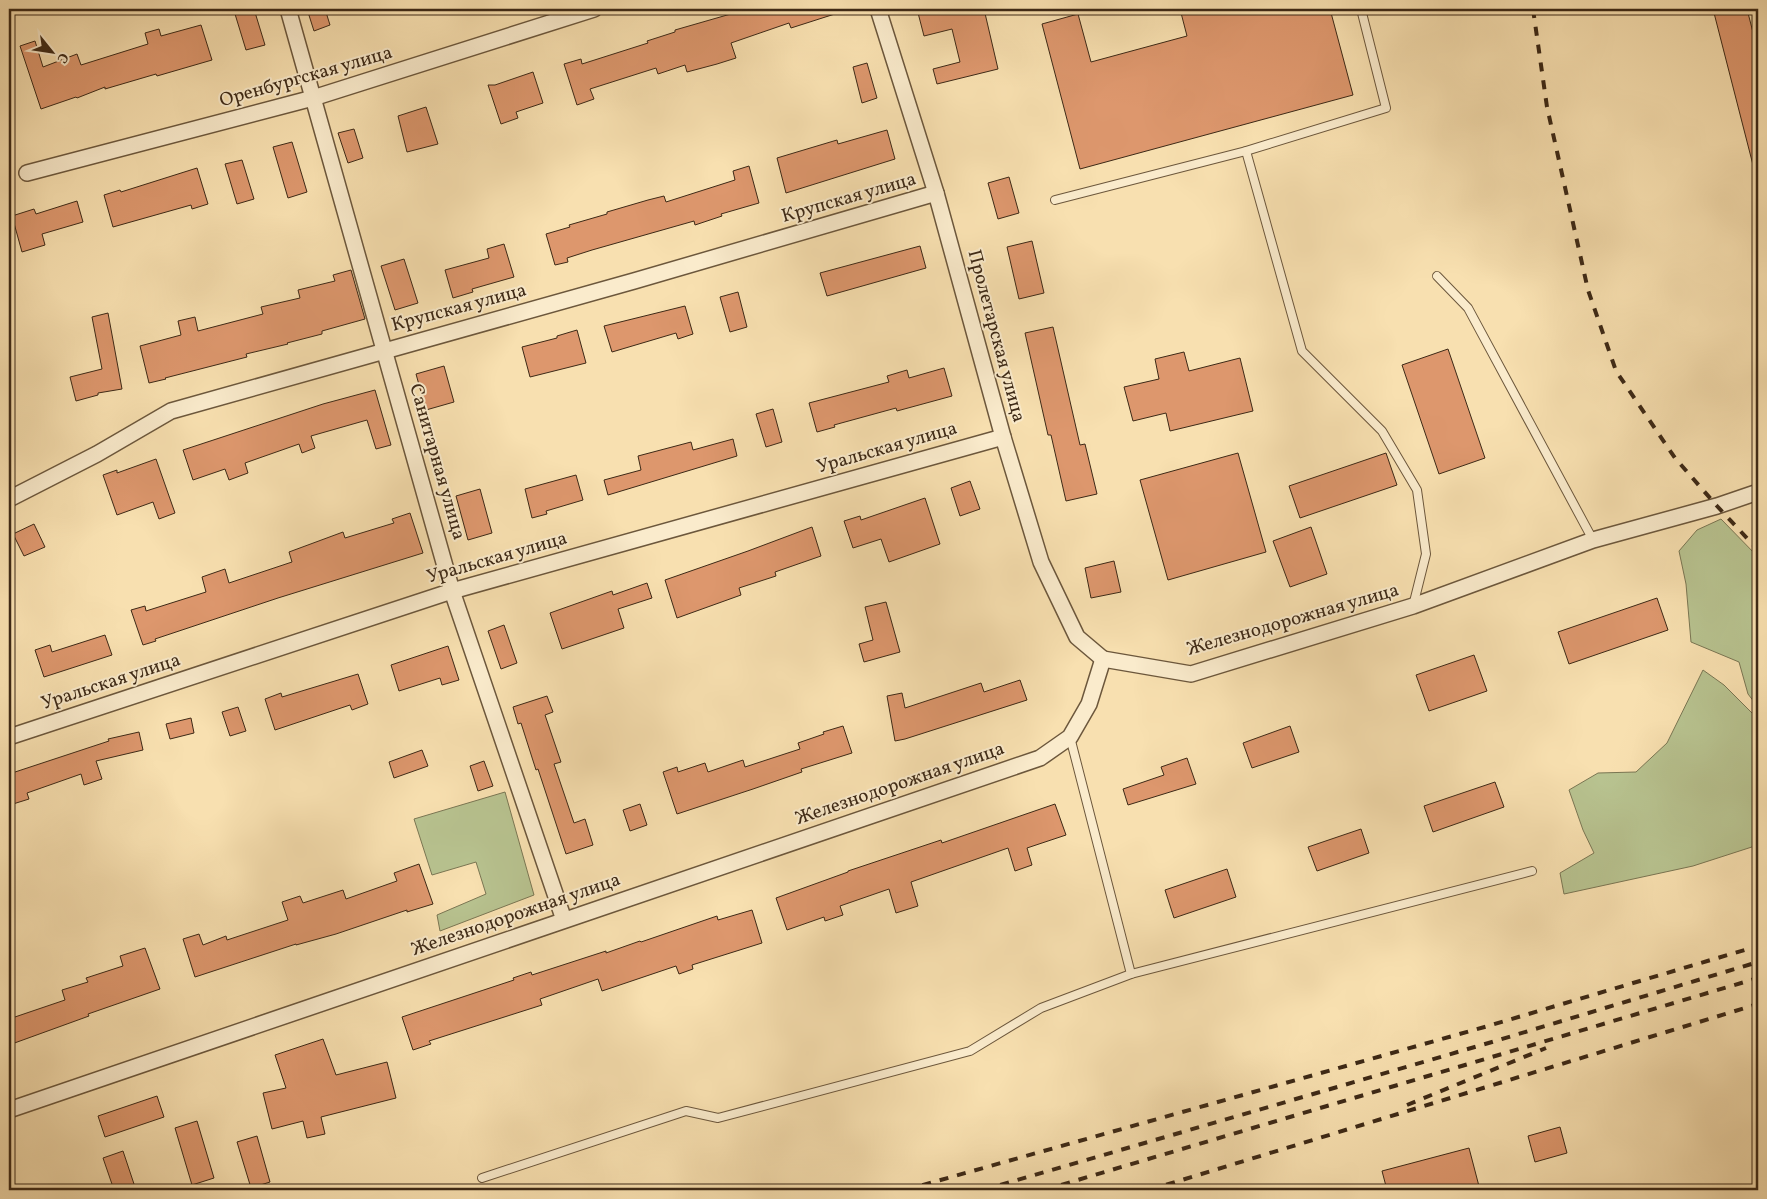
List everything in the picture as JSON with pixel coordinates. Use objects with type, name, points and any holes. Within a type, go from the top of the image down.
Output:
[{"type":"street","name":"Санитарная улица","points":[[288,9],[452,591],[564,920]]},
{"type":"street","name":"Оренбургская улица","points":[[27,173],[313,98],[594,9]]},
{"type":"street","name":"Пролетарская улица","points":[[878,9],[936,193],[1003,437],[1041,562],[1077,637],[1103,659]]},
{"type":"street","name":"Крупская улица","points":[[9,500],[98,454],[171,410],[634,281],[936,193]]},
{"type":"street","name":"Уральская улица","points":[[9,737],[452,591],[1003,437]]},
{"type":"street","name":"Железнодорожная улица","points":[[9,1110],[1040,758],[1070,737],[1089,704],[1103,659],[1191,674],[1413,606],[1593,540],[1717,506],[1758,492]]},
{"type":"lane","points":[[1055,200],[1246,151],[1386,108],[1361,9]]},
{"type":"lane","points":[[1246,151],[1302,351],[1382,431],[1416,490],[1426,554],[1413,606]]},
{"type":"lane","points":[[1438,276],[1468,308],[1593,540]]},
{"type":"lane","points":[[1070,737],[1131,974]]},
{"type":"lane","points":[[482,1178],[686,1111],[718,1118],[970,1051],[1042,1008],[1131,974],[1532,871]]},
{"type":"green space","points":[[1721,519],[1758,557],[1758,707],[1748,694],[1739,662],[1691,642],[1686,584],[1679,551],[1697,530]]},
{"type":"green space","points":[[1703,670],[1724,685],[1758,719],[1758,845],[1693,866],[1564,894],[1560,873],[1594,853],[1583,830],[1569,790],[1598,773],[1636,772],[1667,743]]},
{"type":"green space","points":[[505,792],[534,895],[440,931],[437,915],[486,894],[476,862],[432,875],[414,819]]},
{"type":"building","points":[[254,9],[265,45],[246,50],[235,14]]},
{"type":"building","points":[[307,9],[325,9],[330,25],[314,31]]},
{"type":"building","points":[[748,9],[841,9],[841,12],[791,28],[789,23],[731,43],[736,58],[717,64],[687,72],[685,65],[658,74],[656,68],[590,89],[594,99],[577,105],[564,64],[581,59],[582,64],[648,43],[647,41],[675,32],[675,30]]},
{"type":"building","points":[[917,9],[984,9],[998,69],[937,84],[933,69],[960,62],[952,29],[924,36]]},
{"type":"building","points":[[1180,9],[1330,9],[1353,95],[1080,169],[1042,24],[1078,14],[1091,62],[1187,36]]},
{"type":"building","points":[[1713,9],[1747,9],[1758,52],[1758,164],[1753,165]]},
{"type":"building","points":[[201,25],[212,60],[157,76],[156,74],[105,89],[105,87],[41,109],[20,46],[35,41],[43,67],[77,54],[81,65],[148,44],[145,33],[159,29],[161,36]]},
{"type":"building","points":[[867,63],[877,98],[862,103],[853,67]]},
{"type":"building","points":[[533,72],[543,103],[516,112],[518,118],[501,124],[488,85],[495,85]]},
{"type":"building","points":[[426,107],[438,144],[407,152],[398,116]]},
{"type":"building","points":[[354,129],[363,158],[348,163],[338,133]]},
{"type":"building","points":[[887,130],[895,159],[786,193],[777,158],[837,140],[838,144]]},
{"type":"building","points":[[292,142],[307,192],[288,198],[273,147]]},
{"type":"building","points":[[242,160],[254,199],[237,204],[225,164]]},
{"type":"building","points":[[749,166],[759,203],[721,214],[722,216],[695,225],[694,221],[592,250],[567,258],[568,262],[555,265],[546,234],[607,214],[607,212],[648,200],[664,196],[666,202],[735,180],[733,171]]},
{"type":"building","points":[[197,168],[208,204],[192,209],[191,205],[113,227],[104,195],[120,190],[121,192]]},
{"type":"building","points":[[1009,177],[1019,213],[998,219],[988,183]]},
{"type":"building","points":[[77,201],[83,222],[42,234],[45,245],[22,252],[12,216],[34,209],[36,214]]},
{"type":"building","points":[[1032,241],[1044,293],[1019,299],[1007,247]]},
{"type":"building","points":[[504,244],[514,277],[472,289],[473,292],[453,298],[445,270],[489,258],[487,249]]},
{"type":"building","points":[[920,246],[926,268],[827,296],[820,273]]},
{"type":"building","points":[[404,259],[418,303],[395,310],[381,266]]},
{"type":"building","points":[[351,270],[365,319],[322,331],[322,334],[288,344],[246,354],[247,357],[149,383],[140,346],[181,335],[178,321],[195,317],[198,331],[263,314],[261,307],[300,298],[298,290],[335,281],[333,275]]},
{"type":"building","points":[[738,292],[747,327],[730,332],[720,297]]},
{"type":"building","points":[[685,306],[693,334],[678,339],[676,333],[612,352],[604,326]]},
{"type":"building","points":[[108,313],[122,389],[98,393],[98,395],[76,401],[70,377],[102,369],[92,317]]},
{"type":"building","points":[[1053,327],[1080,445],[1085,444],[1097,494],[1066,501],[1051,435],[1048,435],[1025,333]]},
{"type":"building","points":[[577,330],[586,363],[530,377],[522,347],[557,338],[557,336]]},
{"type":"building","points":[[1448,349],[1485,458],[1439,474],[1402,365]]},
{"type":"building","points":[[1184,352],[1189,371],[1240,358],[1253,411],[1170,431],[1166,413],[1133,421],[1124,387],[1159,379],[1155,359]]},
{"type":"building","points":[[444,366],[454,402],[426,410],[416,374]]},
{"type":"building","points":[[944,368],[952,396],[897,411],[896,408],[834,425],[835,427],[817,432],[809,403],[889,382],[887,376],[907,370],[909,378]]},
{"type":"building","points":[[375,390],[391,445],[376,449],[367,420],[311,436],[315,448],[302,453],[299,444],[245,463],[248,473],[229,480],[225,469],[193,480],[183,450],[323,404]]},
{"type":"building","points":[[773,409],[782,442],[766,447],[756,414]]},
{"type":"building","points":[[733,439],[737,456],[608,495],[604,480],[641,470],[638,456],[691,442],[693,450]]},
{"type":"building","points":[[1238,453],[1266,552],[1168,580],[1140,480]]},
{"type":"building","points":[[1386,453],[1397,485],[1300,518],[1289,486]]},
{"type":"building","points":[[156,459],[175,513],[159,519],[153,502],[117,515],[103,475],[117,470],[117,473]]},
{"type":"building","points":[[576,475],[583,500],[546,511],[547,514],[532,518],[525,489]]},
{"type":"building","points":[[970,481],[980,509],[960,516],[951,488]]},
{"type":"building","points":[[480,489],[492,533],[468,540],[456,496]]},
{"type":"building","points":[[925,498],[940,544],[889,562],[881,539],[853,548],[844,521],[860,516],[861,520]]},
{"type":"building","points":[[410,513],[423,553],[278,598],[155,639],[156,641],[143,645],[131,610],[145,606],[146,611],[206,592],[202,577],[225,569],[229,583],[292,562],[289,552],[343,532],[345,538],[394,523],[392,519]]},
{"type":"building","points":[[34,524],[45,547],[24,556],[13,534]]},
{"type":"building","points":[[812,527],[821,556],[775,572],[776,576],[739,588],[741,595],[677,618],[665,580]]},
{"type":"building","points":[[1311,527],[1327,574],[1290,587],[1273,541]]},
{"type":"building","points":[[1114,561],[1121,592],[1091,598],[1085,568]]},
{"type":"building","points":[[647,583],[652,598],[618,609],[624,628],[562,649],[550,613],[612,591],[613,595]]},
{"type":"building","points":[[1657,598],[1668,630],[1569,664],[1558,632]]},
{"type":"building","points":[[886,602],[900,652],[864,662],[859,644],[873,640],[865,607]]},
{"type":"building","points":[[504,625],[517,663],[501,669],[488,631]]},
{"type":"building","points":[[105,635],[112,655],[44,677],[35,650],[50,645],[52,652]]},
{"type":"building","points":[[448,646],[459,680],[442,685],[440,678],[399,691],[391,665]]},
{"type":"building","points":[[1474,655],[1487,691],[1429,711],[1416,675]]},
{"type":"building","points":[[358,674],[368,704],[352,710],[350,705],[275,730],[265,699],[281,693],[282,697]]},
{"type":"building","points":[[1020,680],[1027,700],[895,741],[887,696],[902,693],[905,708],[981,683],[984,692]]},
{"type":"building","points":[[547,696],[553,712],[545,715],[561,762],[554,764],[574,823],[585,819],[593,845],[566,854],[538,769],[536,770],[521,723],[518,724],[513,707]]},
{"type":"building","points":[[238,707],[246,731],[230,736],[222,712]]},
{"type":"building","points":[[191,718],[194,733],[170,739],[166,724]]},
{"type":"building","points":[[843,726],[852,753],[801,769],[802,772],[677,814],[663,772],[677,767],[678,772],[705,763],[708,772],[743,760],[745,767],[800,749],[798,743]]},
{"type":"building","points":[[1290,726],[1299,752],[1252,768],[1243,743]]},
{"type":"building","points":[[139,732],[143,750],[96,761],[102,779],[84,785],[81,774],[27,793],[29,799],[13,804],[9,791],[9,774],[109,741],[108,739]]},
{"type":"building","points":[[422,750],[428,766],[394,778],[389,762]]},
{"type":"building","points":[[1187,758],[1196,784],[1128,805],[1123,789],[1164,775],[1161,767]]},
{"type":"building","points":[[484,761],[493,786],[478,791],[470,766]]},
{"type":"building","points":[[1495,782],[1504,807],[1433,832],[1424,806]]},
{"type":"building","points":[[640,804],[647,825],[630,831],[623,810]]},
{"type":"building","points":[[1055,804],[1066,835],[1027,848],[1032,865],[1015,871],[1008,848],[911,882],[918,906],[896,913],[889,889],[840,906],[843,915],[825,921],[824,917],[787,930],[776,898],[848,871],[941,840],[942,843]]},
{"type":"building","points":[[1361,829],[1369,853],[1317,871],[1308,847]]},
{"type":"building","points":[[419,864],[433,904],[407,912],[407,910],[336,934],[296,944],[195,977],[183,939],[199,934],[203,945],[226,936],[227,940],[288,920],[282,902],[300,896],[303,903],[343,890],[346,899],[397,881],[394,873]]},
{"type":"building","points":[[1227,869],[1236,897],[1174,918],[1165,890]]},
{"type":"building","points":[[752,910],[762,943],[692,965],[693,969],[679,974],[676,966],[602,991],[598,979],[540,999],[542,1005],[429,1041],[431,1044],[413,1050],[402,1017],[514,980],[513,978],[531,972],[532,975],[606,951],[606,953],[717,916],[718,920]]},
{"type":"building","points":[[145,948],[160,989],[88,1014],[89,1016],[9,1045],[9,1019],[65,1000],[62,990],[88,982],[86,978],[123,966],[120,956]]},
{"type":"building","points":[[323,1039],[336,1075],[387,1062],[396,1098],[321,1117],[325,1134],[307,1138],[303,1121],[272,1129],[263,1093],[286,1088],[275,1055]]},
{"type":"building","points":[[157,1096],[164,1117],[105,1137],[98,1116]]},
{"type":"building","points":[[197,1121],[214,1178],[192,1185],[175,1128]]},
{"type":"building","points":[[1560,1127],[1567,1153],[1535,1162],[1528,1136]]},
{"type":"building","points":[[257,1136],[270,1182],[251,1188],[237,1142]]},
{"type":"building","points":[[1469,1148],[1480,1190],[1387,1190],[1382,1171]]},
{"type":"building","points":[[123,1151],[136,1190],[114,1190],[103,1158]]},
{"type":"railway","points":[[1533,9],[1547,107],[1588,290],[1616,371],[1675,458],[1758,550]]},
{"type":"railway","points":[[905,1190],[1488,1026],[1758,946]]},
{"type":"railway","points":[[983,1190],[1492,1042],[1758,962]]},
{"type":"railway","points":[[1044,1190],[1758,978]]},
{"type":"railway","points":[[1149,1190],[1758,1004]]},
{"type":"railway","points":[[1407,1105],[1546,1048]]}]
